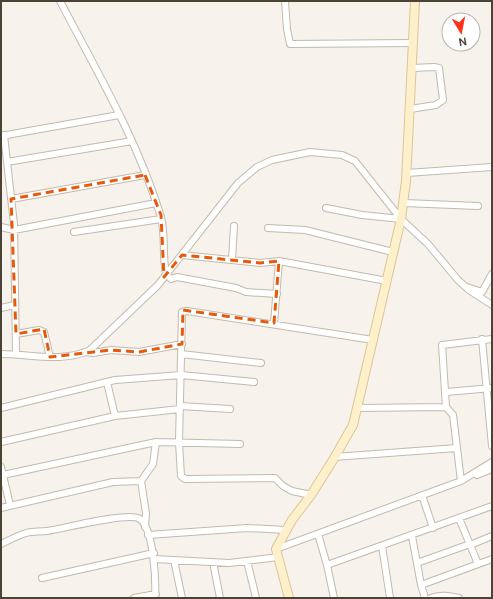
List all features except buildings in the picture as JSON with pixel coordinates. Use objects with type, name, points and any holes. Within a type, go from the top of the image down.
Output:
[{"type":"street","points":[[60,1],[132,141],[146,175],[161,219],[163,259],[169,276]]},
{"type":"street","points":[[285,1],[287,29],[290,44],[413,43]]},
{"type":"street","points":[[289,598],[277,553],[286,530],[311,495],[353,425],[402,219],[407,173],[415,1]]},
{"type":"street","points":[[410,109],[436,105],[443,100],[439,68],[434,66],[412,68]]},
{"type":"street","points":[[16,354],[14,230],[3,136],[119,115]]},
{"type":"street","points":[[7,162],[132,141]]},
{"type":"street","points":[[1,354],[50,357],[80,355],[85,352],[169,276],[182,255],[238,183],[257,167],[272,160],[310,152],[342,154],[355,161],[402,219],[416,232],[464,286],[492,305]]},
{"type":"street","points":[[407,173],[492,167]]},
{"type":"street","points":[[11,199],[146,175]]},
{"type":"street","points":[[1,226],[14,230],[156,203]]},
{"type":"street","points":[[404,203],[478,206]]},
{"type":"street","points":[[326,208],[362,215],[402,219]]},
{"type":"street","points":[[74,232],[161,219]]},
{"type":"street","points":[[232,260],[234,226]]},
{"type":"street","points":[[268,228],[305,230],[394,252]]},
{"type":"street","points":[[182,255],[260,263],[279,261],[387,281]]},
{"type":"street","points":[[274,323],[279,261]]},
{"type":"street","points":[[464,286],[482,292],[492,274]]},
{"type":"street","points":[[169,276],[236,288],[246,292],[277,294]]},
{"type":"street","points":[[1,308],[15,305]]},
{"type":"street","points":[[311,495],[292,491],[283,486],[275,478],[183,478],[181,476],[179,442],[182,312],[187,311],[274,323],[373,340]]},
{"type":"street","points":[[16,334],[39,330],[44,332],[50,357]]},
{"type":"street","points":[[482,339],[489,388],[492,446]]},
{"type":"street","points":[[460,481],[452,415],[446,407],[442,344],[492,339]]},
{"type":"street","points":[[85,352],[93,353],[111,350],[140,352],[182,344]]},
{"type":"street","points":[[181,354],[261,364]]},
{"type":"street","points":[[1,408],[115,380],[181,375],[254,382]]},
{"type":"street","points":[[107,382],[115,416]]},
{"type":"street","points":[[446,392],[489,388]]},
{"type":"street","points":[[357,408],[446,407]]},
{"type":"street","points":[[1,442],[115,416],[180,408],[230,409]]},
{"type":"street","points":[[145,527],[146,513],[141,481],[153,464],[156,442]]},
{"type":"street","points":[[3,475],[156,442],[240,444]]},
{"type":"street","points":[[334,457],[456,448]]},
{"type":"street","points":[[460,481],[492,462]]},
{"type":"street","points":[[1,467],[10,505]]},
{"type":"street","points":[[42,578],[154,556],[174,560],[229,563],[247,561],[277,553],[318,534],[492,469]]},
{"type":"street","points":[[1,508],[113,482],[141,481]]},
{"type":"street","points":[[422,495],[433,528]]},
{"type":"street","points":[[327,565],[412,536],[492,506]]},
{"type":"street","points":[[1,544],[30,532],[46,531],[118,518],[137,517],[141,520],[145,527],[154,556],[156,596],[134,598]]},
{"type":"street","points":[[459,518],[478,564]]},
{"type":"street","points":[[148,535],[247,528],[286,530]]},
{"type":"street","points":[[318,534],[327,565],[334,598]]},
{"type":"street","points":[[412,536],[421,585],[425,598]]},
{"type":"street","points":[[417,563],[492,536]]},
{"type":"street","points":[[382,546],[390,598]]},
{"type":"street","points":[[421,585],[492,559]]},
{"type":"street","points":[[174,560],[182,598]]},
{"type":"street","points":[[247,561],[256,598]]},
{"type":"street","points":[[213,562],[220,598]]},
{"type":"street","points":[[431,598],[436,596],[450,596],[459,598]]},
{"type":"highlighted area","points":[[145,175],[161,215],[164,277],[182,255],[260,263],[279,261],[274,323],[183,310],[182,344],[139,352],[111,350],[50,357],[44,329],[16,334],[11,199]]}]
